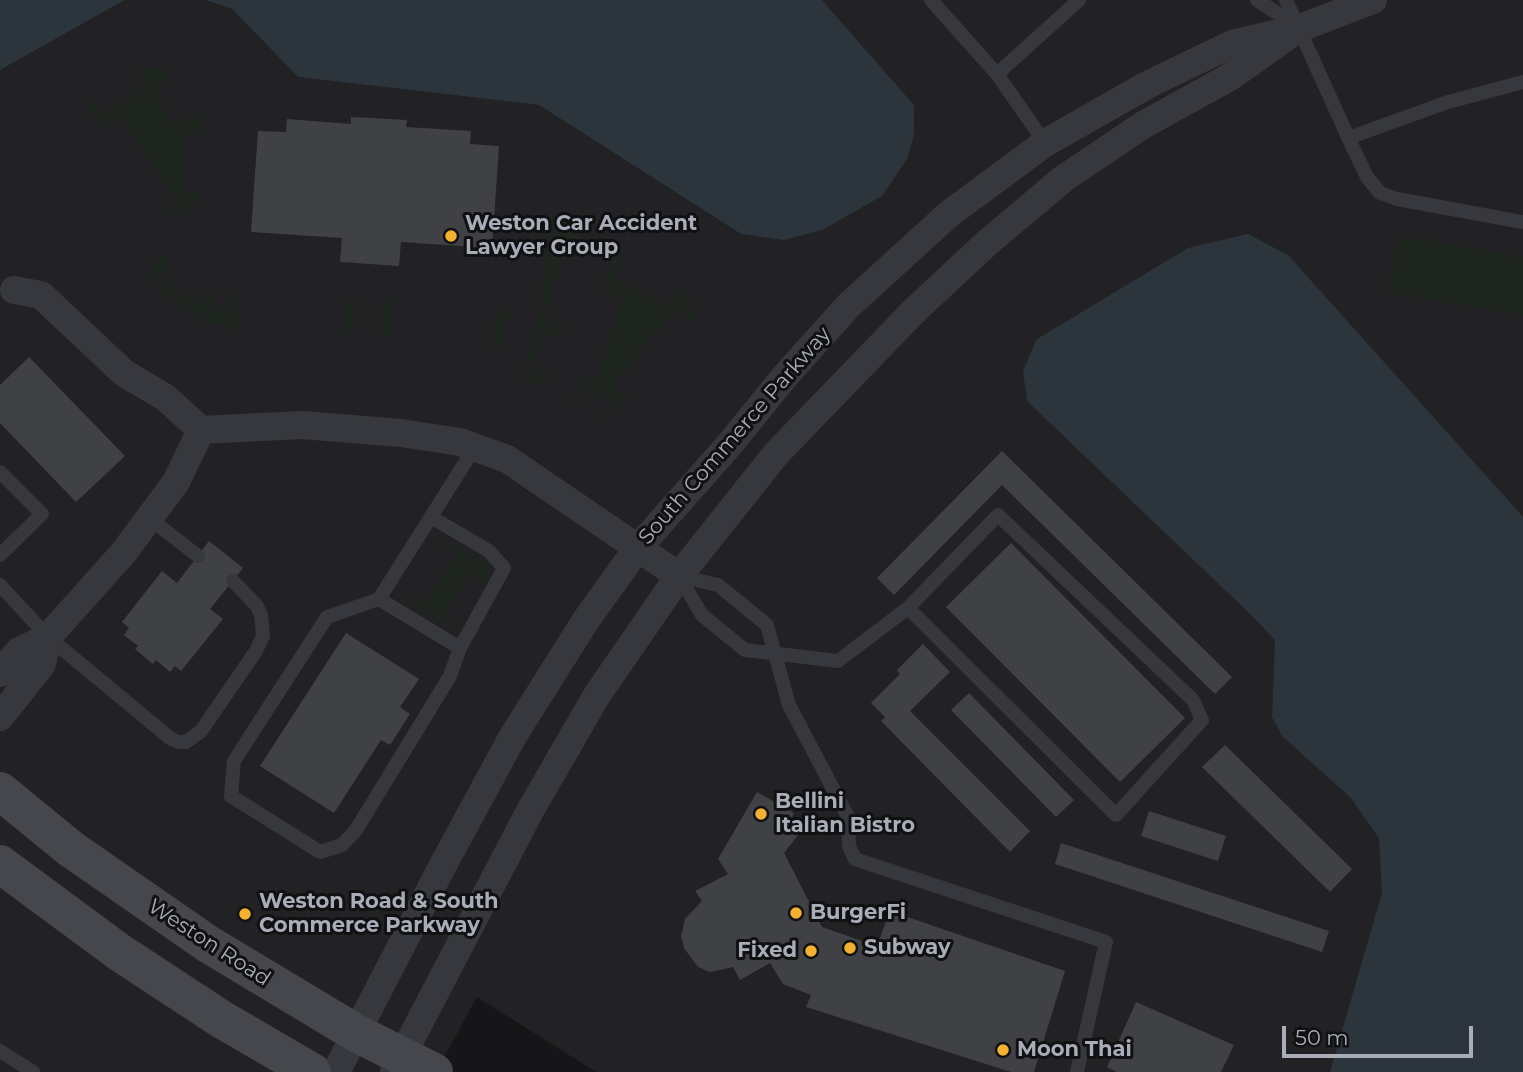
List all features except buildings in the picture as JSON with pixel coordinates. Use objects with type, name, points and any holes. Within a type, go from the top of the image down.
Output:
[{"type":"main road","name":"Weston Road","points":[[0,791],[71,849],[139,898],[208,944],[410,1067]]},
{"type":"main road","points":[[0,864],[57,908],[157,978],[312,1072]]},
{"type":"street","name":"South Commerce Parkway","points":[[336,1072],[513,736],[586,620],[638,549],[786,375],[849,306],[949,214],[1045,143],[1149,84],[1232,44],[1300,28],[1373,0]]},
{"type":"street","name":"South Commerce Parkway","points":[[410,1067],[560,756],[636,636],[679,576],[776,454],[914,311],[987,243],[1063,179],[1143,125],[1230,77],[1300,28]]},
{"type":"street","points":[[7,294],[41,295],[124,373],[166,398],[201,430],[302,425],[401,433],[460,442],[507,459],[679,576]]},
{"type":"street","points":[[0,673],[19,652],[48,637],[124,552],[176,482],[201,430]]},
{"type":"street","points":[[0,717],[42,664],[48,637]]},
{"type":"lane","points":[[931,0],[997,74],[1045,143]]},
{"type":"lane","points":[[997,74],[1079,0]]},
{"type":"lane","points":[[1257,0],[1300,28]]},
{"type":"lane","points":[[1286,0],[1348,138],[1367,177],[1380,193],[1396,200],[1523,222]]},
{"type":"lane","points":[[1348,138],[1448,102],[1523,82]]},
{"type":"lane","points":[[431,517],[489,551],[504,568],[460,648],[450,676],[356,830],[342,845],[320,852],[231,796],[234,761],[327,617],[379,599],[475,447]]},
{"type":"lane","points":[[0,472],[42,514],[0,555]]},
{"type":"lane","points":[[679,576],[702,615],[745,650],[838,661],[908,608],[998,514],[1193,700],[1202,720],[1116,816],[908,608]]},
{"type":"lane","points":[[149,518],[198,556]]},
{"type":"lane","points":[[679,576],[718,585],[767,625],[789,705],[848,817],[849,846],[855,859],[1106,942],[1077,1072]]},
{"type":"lane","points":[[0,585],[48,637],[170,737],[178,742],[186,742],[201,731],[256,651],[263,636],[261,615],[257,606],[233,581]]},
{"type":"lane","points":[[379,599],[460,648]]},
{"type":"lane","points":[[0,1051],[33,1072]]},
{"type":"shaded area","points":[[0,0],[125,0],[0,70]]},
{"type":"shaded area","points":[[125,0],[206,0],[232,9],[298,77],[539,105],[741,234],[914,105],[822,0],[1523,0],[1523,1072],[596,1072],[477,997],[436,1072],[0,1072],[0,70]]},
{"type":"shaded area","points":[[206,0],[822,0],[914,105],[914,135],[907,159],[882,196],[822,230],[784,240],[741,234],[539,105],[298,77],[232,9]]},
{"type":"shaded area","points":[[159,66],[166,70],[167,82],[154,93],[175,126],[197,113],[204,127],[202,133],[186,132],[181,190],[198,193],[199,201],[180,213],[171,215],[167,211],[179,203],[120,116],[101,128],[87,105],[89,102],[93,103],[102,117],[147,86],[140,75],[141,69]]},
{"type":"shaded area","points":[[562,227],[584,237],[586,241],[582,246],[566,242],[544,320],[561,326],[563,332],[558,335],[541,331],[531,369],[549,376],[548,382],[543,384],[528,379],[525,370],[540,311],[550,240],[555,229]]},
{"type":"shaded area","points":[[1248,234],[1288,255],[1523,517],[1523,1072],[1330,1072],[1382,893],[1379,838],[1351,798],[1282,736],[1272,717],[1275,640],[1027,401],[1023,371],[1037,339],[1188,248]]},
{"type":"shaded area","points":[[1399,235],[1523,257],[1523,315],[1389,292]]},
{"type":"shaded area","points":[[618,254],[622,260],[613,277],[665,307],[676,289],[697,315],[690,319],[677,308],[611,385],[625,397],[604,420],[612,401],[585,386],[574,404],[573,401],[580,378],[596,382],[623,296],[602,289],[613,256]]},
{"type":"shaded area","points":[[166,256],[169,263],[158,277],[199,304],[212,288],[213,309],[232,311],[235,291],[239,290],[239,326],[236,330],[207,321],[179,305],[151,280],[148,274],[150,270],[161,257]]},
{"type":"shaded area","points":[[347,298],[353,303],[352,333],[346,336],[342,332],[343,303]]},
{"type":"shaded area","points":[[390,298],[394,303],[393,331],[388,336],[384,335],[382,330],[384,301]]},
{"type":"shaded area","points":[[500,310],[505,310],[508,314],[500,345],[494,346],[491,340]]},
{"type":"shaded area","points":[[447,542],[484,563],[491,575],[489,583],[470,572],[443,616],[460,626],[456,629],[406,597],[407,594],[425,604],[456,554],[443,545]]},
{"type":"place","name":"Weston Car Accident Lawyer Group","points":[[451,236]]},
{"type":"place","name":"Bellini Italian Bistro","points":[[761,814]]},
{"type":"place","name":"BurgerFi","points":[[796,913]]},
{"type":"place","name":"Weston Road & South Commerce Parkway","points":[[245,914]]},
{"type":"place","name":"Subway","points":[[850,948]]},
{"type":"place","name":"Fixed","points":[[811,951]]},
{"type":"place","name":"Moon Thai","points":[[1003,1050]]}]
